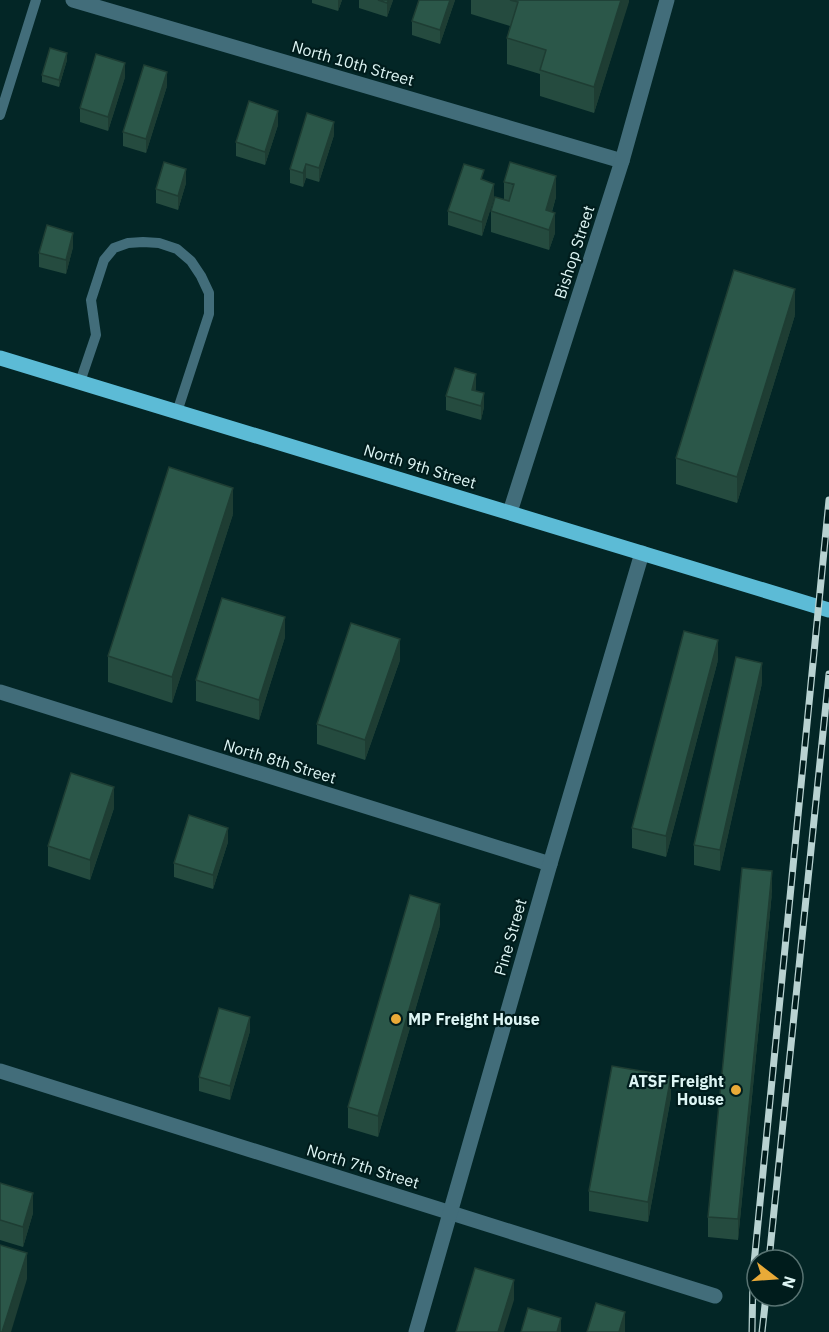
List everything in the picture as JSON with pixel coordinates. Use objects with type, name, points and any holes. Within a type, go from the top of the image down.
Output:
[{"type":"main road","name":"North 9th Street","points":[[0,358],[829,610]]},
{"type":"street","name":"North 10th Street","points":[[74,0],[622,161]]},
{"type":"street","name":"Bishop Street","points":[[510,512],[622,161],[667,0]]},
{"type":"street","name":"Pine Street","points":[[416,1332],[642,553]]},
{"type":"street","name":"North 8th Street","points":[[0,692],[550,864]]},
{"type":"street","name":"North 7th Street","points":[[0,1071],[715,1296]]},
{"type":"lane","points":[[0,115],[36,0]]},
{"type":"lane","points":[[81,382],[96,335],[91,300],[104,260],[114,248],[128,243],[159,243],[177,249],[191,261],[209,293],[209,314],[177,412]]},
{"type":"building","points":[[419,0],[450,0],[440,30],[412,21]]},
{"type":"building","points":[[510,0],[621,0],[594,87],[540,70],[546,50],[507,38],[518,2]]},
{"type":"building","points":[[50,48],[67,53],[59,80],[42,75]]},
{"type":"building","points":[[96,54],[125,63],[108,117],[80,108]]},
{"type":"building","points":[[144,65],[167,72],[146,139],[123,132]]},
{"type":"building","points":[[249,101],[278,111],[265,152],[236,142]]},
{"type":"building","points":[[307,113],[334,122],[319,168],[306,164],[303,173],[290,169]]},
{"type":"building","points":[[164,162],[186,169],[178,196],[156,189]]},
{"type":"building","points":[[510,162],[556,176],[546,210],[555,213],[549,230],[491,211],[495,197],[509,201],[514,184],[504,182]]},
{"type":"building","points":[[464,164],[484,170],[481,179],[494,184],[482,222],[448,211]]},
{"type":"building","points":[[47,225],[73,233],[66,260],[39,253]]},
{"type":"building","points":[[734,270],[795,289],[737,477],[676,458]]},
{"type":"building","points":[[455,368],[476,374],[472,390],[484,393],[481,406],[446,396]]},
{"type":"building","points":[[169,467],[233,488],[172,677],[108,656]]},
{"type":"building","points":[[222,598],[285,617],[259,700],[196,680]]},
{"type":"building","points":[[351,623],[400,639],[365,740],[317,724]]},
{"type":"building","points":[[684,631],[718,640],[666,836],[632,828]]},
{"type":"building","points":[[736,657],[762,663],[720,850],[694,845]]},
{"type":"building","points":[[71,773],[114,787],[90,860],[48,846]]},
{"type":"building","points":[[189,815],[228,828],[213,875],[174,863]]},
{"type":"building","points":[[742,868],[772,871],[738,1219],[708,1217]]},
{"type":"building","points":[[410,895],[440,904],[378,1116],[348,1107]]},
{"type":"building","points":[[219,1008],[250,1017],[230,1086],[199,1077]]},
{"type":"building","points":[[612,1066],[671,1076],[648,1202],[589,1191]]},
{"type":"building","points":[[0,1183],[33,1193],[23,1227],[0,1220]]},
{"type":"building","points":[[0,1245],[27,1253],[2,1332],[0,1332]]},
{"type":"building","points":[[475,1268],[514,1280],[498,1332],[456,1332]]},
{"type":"building","points":[[596,1303],[625,1312],[619,1332],[587,1332]]},
{"type":"building","points":[[528,1308],[561,1318],[557,1332],[521,1332]]},
{"type":"railway","points":[[752,1332],[753,1274],[829,500]]},
{"type":"railway","points":[[770,1248],[829,674]]},
{"type":"railway","points":[[762,1332],[765,1308]]},
{"type":"place","name":"MP Freight House","points":[[396,1019]]},
{"type":"place","name":"ATSF Freight House","points":[[736,1090]]}]
